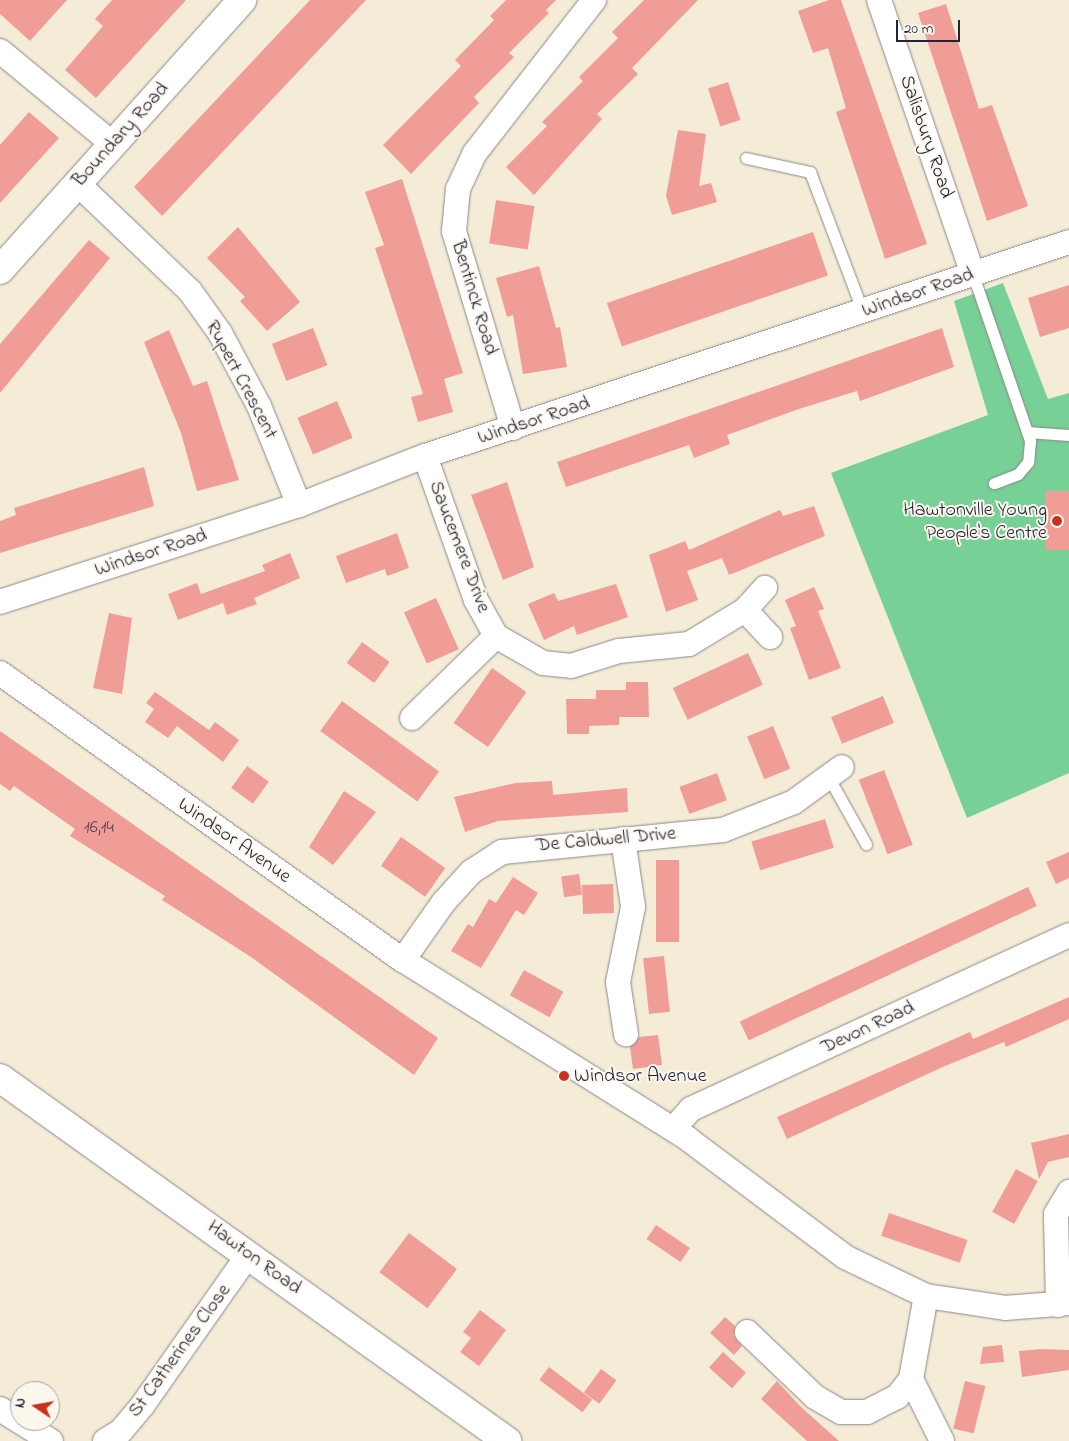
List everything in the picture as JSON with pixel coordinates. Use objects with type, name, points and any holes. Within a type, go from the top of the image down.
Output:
[{"type":"street","name":"Boundary Road","points":[[0,270],[242,0]]},
{"type":"street","name":"Bentinck Road","points":[[513,428],[454,231],[458,189],[475,153],[594,0]]},
{"type":"street","name":"Salisbury Road","points":[[879,0],[973,275]]},
{"type":"street","points":[[0,51],[113,144]]},
{"type":"street","name":"Rupert Crescent","points":[[78,184],[190,291],[220,333],[259,406],[299,505]]},
{"type":"street","name":"Windsor Road","points":[[0,602],[299,505],[425,456],[1069,242]]},
{"type":"street","name":"Saucemere Drive","points":[[425,456],[476,600],[496,636],[543,663],[571,666],[619,651],[688,644],[745,610],[765,588]]},
{"type":"street","points":[[745,610],[770,637]]},
{"type":"street","name":"Saucemere Drive","points":[[412,718],[496,636]]},
{"type":"street","name":"Windsor Avenue","points":[[0,672],[403,960],[673,1129],[845,1257],[926,1296],[1005,1308],[1063,1304]]},
{"type":"street","name":"De Caldwell Drive","points":[[403,960],[443,903],[471,872],[502,852],[723,830],[794,802],[835,772]]},
{"type":"street","points":[[623,839],[633,907],[619,968],[626,1034]]},
{"type":"street","name":"Devon Road","points":[[673,1129],[691,1109],[1069,936]]},
{"type":"street","name":"Hawton Road","points":[[0,1078],[249,1254],[507,1441]]},
{"type":"street","points":[[1063,1304],[1056,1214],[1069,1192]]},
{"type":"street","name":"St Catherines Close","points":[[105,1441],[121,1432],[142,1406],[249,1254]]},
{"type":"street","points":[[747,1332],[815,1397],[840,1412],[867,1412],[897,1397],[911,1379],[926,1296]]},
{"type":"street","points":[[911,1379],[942,1441]]},
{"type":"street","points":[[0,1409],[51,1441]]},
{"type":"lane","points":[[746,158],[810,172],[863,312]]},
{"type":"lane","points":[[973,275],[1027,432],[1028,462],[1018,474],[994,484]]},
{"type":"lane","points":[[1027,432],[1069,435]]},
{"type":"lane","points":[[835,772],[866,844]]},
{"type":"green space","points":[[1003,283],[1048,399],[1069,393],[1069,773],[967,818],[831,473],[988,415],[954,301]]},
{"type":"building","points":[[0,0],[67,0],[30,41],[0,14]]},
{"type":"building","points":[[112,0],[186,0],[96,98],[65,70],[103,26],[95,19]]},
{"type":"building","points":[[310,0],[366,0],[162,216],[134,187]]},
{"type":"building","points":[[506,0],[556,0],[546,10],[549,13],[509,53],[514,57],[474,97],[479,103],[411,174],[383,145],[461,66],[455,60],[494,20],[490,16]]},
{"type":"building","points":[[644,0],[698,0],[632,68],[638,74],[597,114],[602,119],[534,195],[506,167],[547,126],[542,122],[583,81],[579,77],[618,38],[612,32]]},
{"type":"building","points":[[829,0],[841,0],[927,244],[885,259],[836,112],[846,108],[828,48],[813,53],[798,11]]},
{"type":"building","points":[[946,4],[979,109],[992,105],[1028,206],[987,221],[918,13]]},
{"type":"building","points":[[728,82],[740,120],[720,127],[708,88]]},
{"type":"building","points":[[29,112],[59,138],[0,203],[0,145]]},
{"type":"building","points":[[678,130],[706,134],[699,186],[711,183],[717,202],[672,215],[666,196]]},
{"type":"building","points":[[402,179],[463,373],[444,379],[453,412],[418,422],[411,397],[423,394],[375,248],[384,245],[365,192]]},
{"type":"building","points":[[496,200],[535,206],[528,250],[489,243]]},
{"type":"building","points":[[238,227],[300,302],[267,331],[240,301],[245,297],[207,258]]},
{"type":"building","points":[[813,232],[828,275],[622,346],[607,303]]},
{"type":"building","points":[[89,240],[110,258],[0,393],[0,344]]},
{"type":"building","points":[[539,266],[556,328],[560,327],[567,367],[523,374],[513,315],[507,317],[496,278]]},
{"type":"building","points":[[1069,285],[1069,328],[1040,337],[1028,298]]},
{"type":"building","points":[[313,328],[327,365],[286,381],[272,344]]},
{"type":"building","points":[[942,328],[954,367],[860,401],[857,391],[799,409],[727,435],[730,444],[694,458],[689,445],[566,487],[557,462]]},
{"type":"building","points":[[169,330],[193,386],[207,381],[239,480],[197,491],[181,433],[144,342]]},
{"type":"building","points":[[337,401],[353,438],[313,455],[297,418]]},
{"type":"building","points":[[144,467],[154,506],[0,553],[0,521],[16,515],[14,508]]},
{"type":"building","points":[[507,482],[534,567],[503,580],[471,495]]},
{"type":"building","name":"Hawtonville Young People's Centre","points":[[1045,491],[1069,491],[1069,550],[1045,550]]},
{"type":"building","points":[[814,506],[825,536],[729,575],[722,558],[687,571],[698,600],[666,612],[649,555],[685,541],[689,550],[780,510],[783,516]]},
{"type":"building","points":[[397,533],[409,568],[387,576],[385,569],[346,583],[336,556]]},
{"type":"building","points":[[290,553],[300,578],[254,598],[257,604],[227,615],[223,603],[178,620],[168,594],[197,583],[201,594],[265,571],[262,565]]},
{"type":"building","points":[[616,584],[628,617],[577,635],[574,626],[544,640],[528,604],[554,593],[558,601]]},
{"type":"building","points":[[814,587],[824,609],[818,611],[841,668],[809,680],[790,628],[796,626],[785,600]]},
{"type":"building","points":[[436,598],[459,649],[427,663],[404,612]]},
{"type":"building","points":[[109,613],[132,618],[122,694],[93,688]]},
{"type":"building","points":[[362,642],[390,662],[374,683],[347,663]]},
{"type":"building","points":[[748,653],[763,685],[688,720],[673,688]]},
{"type":"building","points":[[492,668],[526,692],[488,747],[454,723]]},
{"type":"building","points":[[626,682],[648,682],[649,717],[619,717],[619,725],[589,726],[589,734],[567,734],[566,699],[596,699],[596,690],[626,690]]},
{"type":"building","points":[[155,692],[209,730],[215,722],[239,740],[223,762],[177,726],[168,738],[145,722],[154,709],[146,703]]},
{"type":"building","points":[[883,696],[894,723],[842,744],[831,717]]},
{"type":"building","points":[[342,701],[439,772],[417,801],[320,731]]},
{"type":"building","points":[[773,726],[790,769],[764,779],[747,736]]},
{"type":"building","points":[[0,731],[438,1038],[414,1075],[251,957],[162,900],[165,896],[70,836],[75,829],[14,786],[10,791],[0,784]]},
{"type":"building","points":[[247,766],[269,782],[253,804],[231,788]]},
{"type":"building","points":[[884,770],[913,845],[887,854],[859,780]]},
{"type":"building","points":[[717,773],[727,800],[689,814],[679,787]]},
{"type":"building","points":[[552,781],[553,795],[627,788],[628,812],[498,821],[465,832],[454,797],[516,783]]},
{"type":"building","points":[[344,791],[376,812],[333,865],[309,847]]},
{"type":"building","points":[[825,819],[834,848],[760,870],[751,842]]},
{"type":"building","points":[[401,837],[445,868],[425,897],[381,866]]},
{"type":"building","points":[[1069,852],[1069,878],[1056,884],[1046,862]]},
{"type":"building","points":[[656,860],[679,860],[679,942],[656,942]]},
{"type":"building","points":[[579,874],[582,895],[564,897],[561,877]]},
{"type":"building","points":[[513,877],[538,893],[524,915],[516,910],[481,968],[451,951],[468,924],[473,927],[489,899],[496,903]]},
{"type":"building","points":[[613,884],[614,913],[583,914],[582,885]]},
{"type":"building","points":[[1028,887],[1037,906],[749,1040],[740,1021]]},
{"type":"building","points":[[664,956],[670,1012],[649,1014],[643,958]]},
{"type":"building","points":[[524,970],[563,992],[549,1017],[510,995]]},
{"type":"building","points":[[1069,997],[1069,1019],[1006,1047],[1004,1042],[945,1066],[787,1139],[777,1117],[970,1032],[973,1039]]},
{"type":"building","points":[[658,1035],[662,1065],[633,1069],[630,1047],[639,1037]]},
{"type":"building","points":[[1069,1134],[1069,1157],[1048,1162],[1039,1179],[1031,1143]]},
{"type":"building","points":[[1016,1169],[1038,1181],[1014,1224],[992,1212]]},
{"type":"building","points":[[889,1213],[967,1240],[960,1263],[881,1236]]},
{"type":"building","points":[[656,1225],[690,1248],[680,1262],[646,1239]]},
{"type":"building","points":[[409,1233],[457,1269],[427,1308],[380,1272]]},
{"type":"building","points":[[480,1310],[506,1330],[479,1366],[460,1352],[471,1338],[463,1332]]},
{"type":"building","points":[[725,1317],[735,1326],[734,1336],[742,1346],[734,1355],[710,1333]]},
{"type":"building","points":[[1002,1345],[1004,1362],[980,1364],[983,1347]]},
{"type":"building","points":[[1041,1349],[1069,1350],[1069,1370],[1022,1377],[1019,1351]]},
{"type":"building","points":[[723,1352],[746,1373],[732,1388],[709,1368]]},
{"type":"building","points":[[549,1367],[592,1399],[582,1412],[539,1380]]},
{"type":"building","points":[[601,1369],[616,1380],[599,1404],[584,1392]]},
{"type":"building","points":[[777,1381],[800,1406],[839,1441],[807,1441],[761,1399]]},
{"type":"building","points":[[965,1381],[985,1386],[974,1434],[953,1429]]},
{"type":"place","name":"Hawtonville Young People's Centre","points":[[1057,521]]},
{"type":"place","name":"Windsor Avenue","points":[[564,1076]]}]
